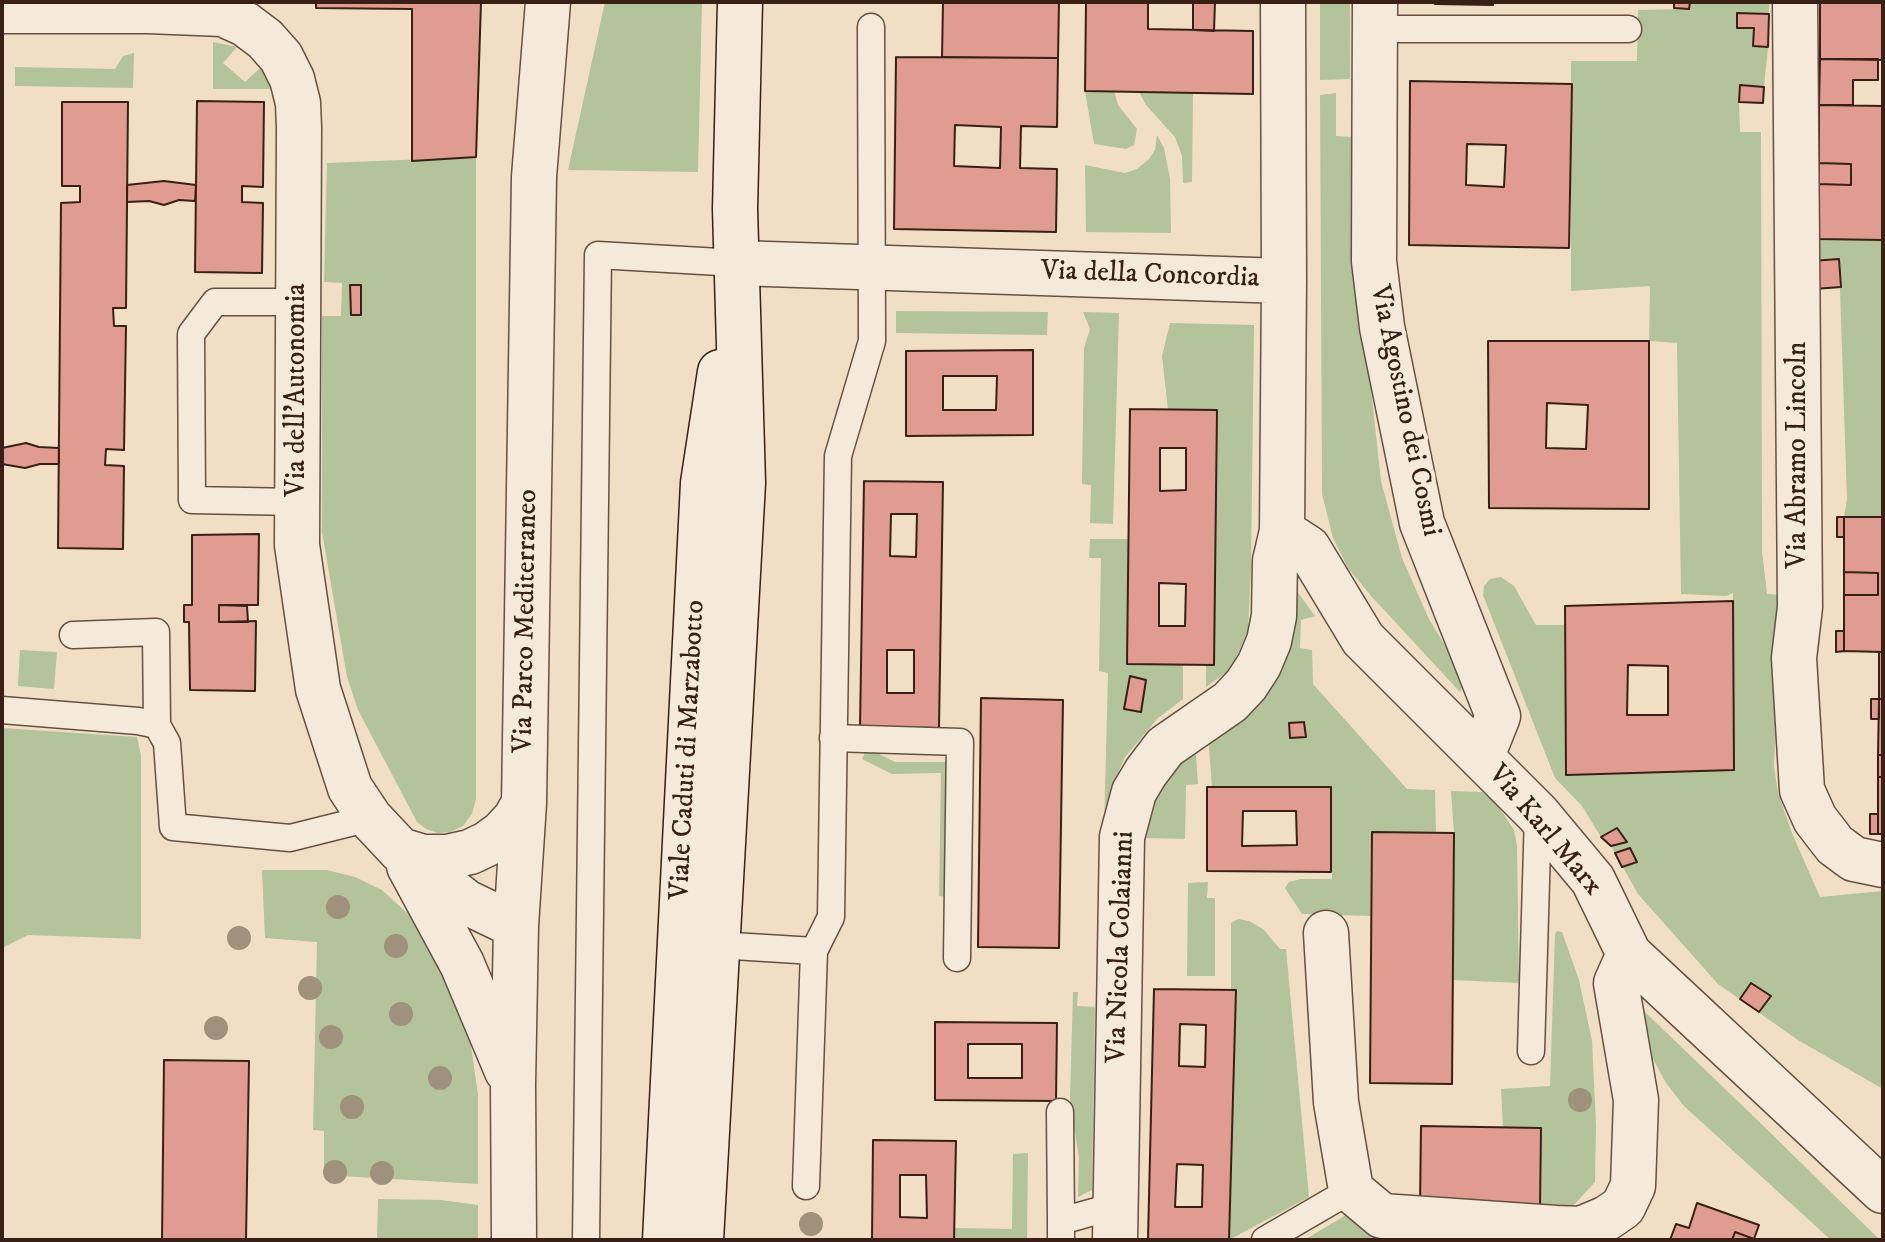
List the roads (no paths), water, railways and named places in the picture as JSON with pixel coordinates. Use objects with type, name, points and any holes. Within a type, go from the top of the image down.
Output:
[{"type":"street","name":"Via Parco Mediterraneo","points":[[514,1240],[513,1084],[516,926],[524,803],[534,177],[548,2]]},
{"type":"street","name":"Viale Caduti di Marzabotto","points":[[701,1240],[743,483],[735,209],[740,2]]},
{"type":"street","name":"Via della Concordia","points":[[737,263],[1284,281],[1283,2]]},
{"type":"street","name":"Via Abramo Lincoln","points":[[1795,2],[1800,607],[1794,658],[1802,790],[1815,819],[1835,845],[1854,859],[1883,865]]},
{"type":"street","name":"Via dell'Autonomia","points":[[2,11],[148,6],[223,14],[245,24],[265,39],[281,57],[292,79],[298,103],[297,545],[318,689],[350,788],[370,818],[400,850],[466,902],[516,926]]},
{"type":"street","name":"Via Agostino dei Cosmi","points":[[1375,16],[1374,261],[1382,327],[1422,523],[1498,716],[1482,756]]},
{"type":"street","name":"Viale Caduti di Marzabotto","points":[[665,1240],[703,483],[737,263]]},
{"type":"street","name":"Via Nicola Colaianni","points":[[1115,1223],[1122,837],[1134,792],[1146,772],[1165,747],[1230,702],[1246,685],[1269,641],[1274,616],[1275,561],[1282,531],[1284,281]]},
{"type":"street","name":"Via Karl Marx","points":[[1282,531],[1308,548],[1363,639],[1538,814],[1593,880],[1629,954],[1883,1191]]},
{"type":"street","points":[[400,850],[423,857],[447,857],[470,852],[502,833],[524,803]]},
{"type":"street","name":"Via dell'Autonomia","points":[[400,850],[462,964],[513,1084]]},
{"type":"street","points":[[1326,933],[1336,1102],[1351,1190],[1382,1216],[1581,1229],[1623,1207],[1633,1186],[1636,1100],[1616,983],[1629,954]]},
{"type":"lane","points":[[1375,16],[1628,29]]},
{"type":"lane","points":[[806,1186],[814,951],[831,917],[838,456],[872,341],[871,27]]},
{"type":"lane","points":[[586,1240],[598,255],[737,263]]},
{"type":"lane","points":[[297,502],[192,500],[191,334],[215,302],[298,302]]},
{"type":"lane","points":[[73,635],[156,632],[157,725],[167,743],[173,827],[290,838],[370,818]]},
{"type":"lane","points":[[2,710],[157,725]]},
{"type":"lane","points":[[833,738],[960,742],[957,958]]},
{"type":"lane","points":[[1531,1051],[1538,814]]},
{"type":"lane","points":[[717,945],[814,951]]},
{"type":"lane","points":[[1060,1112],[1061,1231],[1115,1223]]},
{"type":"lane","points":[[1265,1240],[1351,1190]]}]
